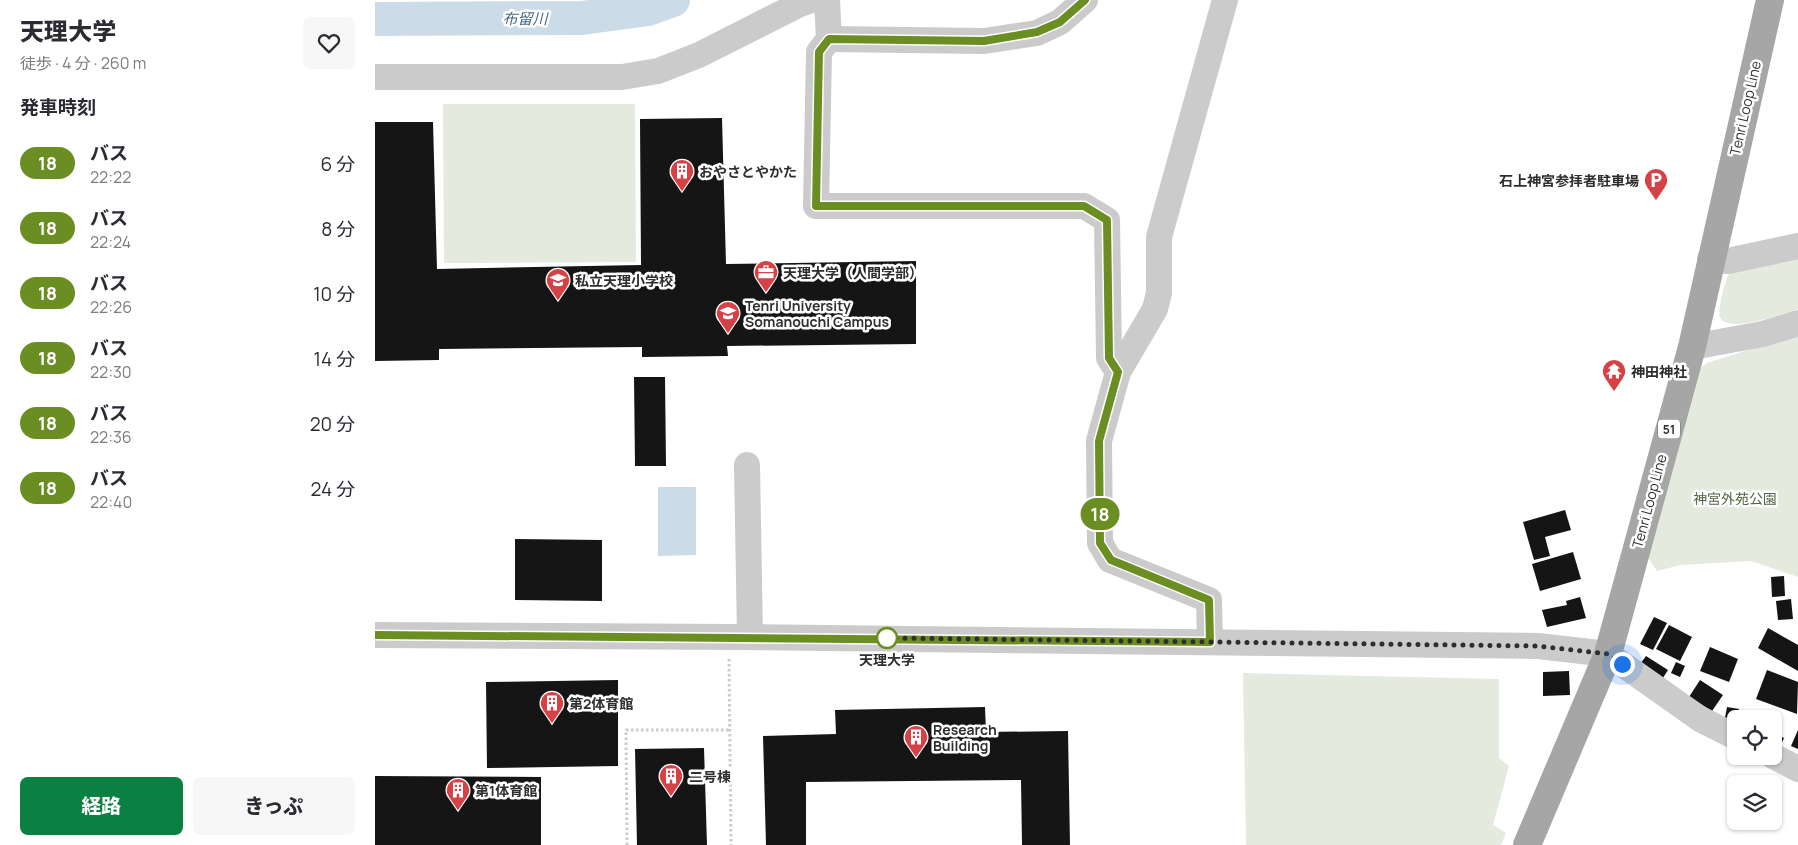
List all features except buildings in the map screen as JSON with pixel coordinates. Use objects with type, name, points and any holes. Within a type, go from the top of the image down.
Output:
[{"type":"main road","name":"Tenri Loop Line","points":[[1527,845],[1608,654],[1692,347],[1710,259],[1770,0]]},
{"type":"street","points":[[375,77],[622,77],[658,71],[699,55],[800,4],[812,0]]},
{"type":"street","points":[[827,0],[829,39],[819,52],[816,206],[1084,206],[1107,220],[1109,358],[1118,372]]},
{"type":"street","points":[[829,39],[984,41],[1037,32],[1060,22],[1085,0]]},
{"type":"street","points":[[1210,642],[1209,600],[1111,560],[1100,543],[1099,441],[1118,372],[1155,309],[1159,293],[1159,237],[1225,0]]},
{"type":"street","points":[[1710,259],[1728,261],[1798,246]]},
{"type":"street","points":[[1692,347],[1763,334],[1798,323]]},
{"type":"street","points":[[747,465],[750,637]]},
{"type":"street","points":[[375,635],[750,637],[1538,646],[1608,654],[1700,719],[1727,732]]},
{"type":"street","points":[[1782,761],[1798,769]]},
{"type":"path","points":[[729,653],[731,845]]},
{"type":"path","points":[[627,845],[626,730],[730,730]]},
{"type":"green space","points":[[443,104],[635,104],[636,262],[444,263]]},
{"type":"green space","points":[[1798,256],[1798,309],[1744,323],[1733,324],[1725,322],[1720,317],[1720,303],[1728,275],[1737,269]]},
{"type":"green space","name":"神宮外苑公園","points":[[1798,334],[1798,577],[1751,561],[1681,565],[1657,571],[1645,553],[1692,374],[1707,363]]},
{"type":"green space","points":[[1243,673],[1499,679],[1499,758],[1509,766],[1493,825],[1506,833],[1501,845],[1246,845]]},
{"type":"water","points":[[658,487],[696,487],[696,555],[658,556]]},
{"type":"waterway","name":"布留川","points":[[375,19],[582,18],[648,9],[673,0]]},
{"type":"bus line","name":"18","points":[[375,635],[1210,642],[1209,600],[1111,560],[1100,543],[1099,441],[1118,372],[1109,358],[1107,220],[1084,206],[816,206],[819,52],[829,39],[984,41],[1037,32],[1060,22],[1085,0]]},
{"type":"place","name":"おやさとやかた","points":[[682,192]]},
{"type":"place","name":"石上神宮参拝者駐車場","points":[[1656,201]]},
{"type":"place","name":"天理大学（人間学部）","points":[[766,293]]},
{"type":"place","name":"私立天理小学校","points":[[558,301]]},
{"type":"place","name":"Tenri University Somanouchi Campus","points":[[728,334]]},
{"type":"place","name":"神田神社","points":[[1614,392]]},
{"type":"place","name":"天理大学","points":[[887,638]]},
{"type":"place","name":"第2体育館","points":[[552,724]]},
{"type":"place","name":"Research Building","points":[[916,758]]},
{"type":"place","name":"二号棟","points":[[671,797]]},
{"type":"place","name":"第1体育館","points":[[458,811]]},
{"type":"route","points":[[887,638],[1538,646],[1608,654],[1622,664]]}]
